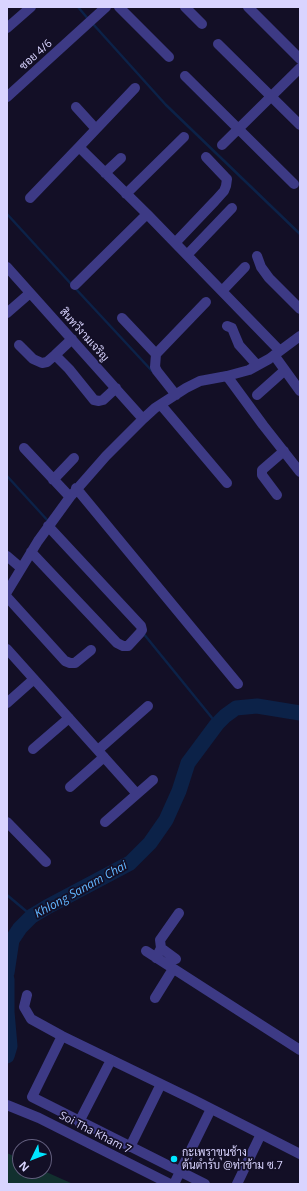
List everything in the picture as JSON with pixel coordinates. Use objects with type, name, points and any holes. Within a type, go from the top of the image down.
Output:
[{"type":"street","points":[[7,28],[31,7]]},
{"type":"street","name":"ซอย 4/6","points":[[8,93],[82,30],[106,7]]},
{"type":"street","points":[[119,7],[169,57]]},
{"type":"street","points":[[185,7],[202,24]]},
{"type":"street","points":[[248,7],[300,59]]},
{"type":"street","points":[[218,44],[300,125]]},
{"type":"street","points":[[222,145],[300,68]]},
{"type":"street","points":[[185,76],[294,184]]},
{"type":"street","points":[[30,198],[135,88]]},
{"type":"street","points":[[76,107],[96,129]]},
{"type":"street","points":[[126,194],[184,137]]},
{"type":"street","points":[[79,147],[222,291],[277,353],[285,370],[300,391]]},
{"type":"street","points":[[174,243],[215,201],[224,191],[226,186],[227,180],[225,177],[206,157]]},
{"type":"street","points":[[105,173],[121,158]]},
{"type":"street","points":[[187,255],[232,208]]},
{"type":"street","points":[[75,285],[147,214]]},
{"type":"street","points":[[257,256],[269,278],[300,309]]},
{"type":"street","name":"สินทวีงามเจริญ","points":[[7,267],[143,419]]},
{"type":"street","points":[[222,291],[245,267]]},
{"type":"street","points":[[7,313],[30,293]]},
{"type":"street","points":[[176,394],[155,367],[156,354],[206,302]]},
{"type":"street","points":[[122,318],[156,354]]},
{"type":"street","points":[[227,326],[232,328],[239,345],[257,365]]},
{"type":"street","points":[[7,592],[48,526],[76,488],[143,419],[176,394],[200,381],[228,376],[249,370],[277,353],[300,336]]},
{"type":"street","points":[[19,345],[37,362],[47,362],[72,339]]},
{"type":"street","points":[[55,355],[94,400],[103,400],[116,388]]},
{"type":"street","points":[[257,395],[285,370]]},
{"type":"street","points":[[228,376],[300,472]]},
{"type":"street","points":[[161,405],[227,483]]},
{"type":"street","points":[[24,448],[52,480],[70,497]]},
{"type":"street","points":[[277,495],[262,474],[262,470],[284,451]]},
{"type":"street","points":[[52,480],[74,458]]},
{"type":"street","points":[[76,488],[238,684]]},
{"type":"street","points":[[31,552],[117,643],[123,646],[128,646],[140,633],[142,630],[141,626],[48,526]]},
{"type":"street","points":[[7,556],[21,568]]},
{"type":"street","points":[[7,597],[65,661],[75,663],[91,650]]},
{"type":"street","points":[[7,648],[137,794]]},
{"type":"street","points":[[7,704],[34,679]]},
{"type":"street","points":[[70,787],[101,753],[148,706]]},
{"type":"street","points":[[33,749],[69,718]]},
{"type":"street","points":[[105,822],[153,780]]},
{"type":"street","points":[[7,822],[46,862]]},
{"type":"street","points":[[156,958],[161,948],[160,940],[179,913]]},
{"type":"street","points":[[161,948],[176,959]]},
{"type":"street","points":[[146,951],[173,970],[300,1050]]},
{"type":"street","points":[[155,998],[173,970]]},
{"type":"street","points":[[27,995],[24,1007],[31,1019],[62,1036],[162,1084],[300,1154]]},
{"type":"street","points":[[62,1036],[32,1097],[79,1122],[205,1184]]},
{"type":"street","points":[[79,1122],[111,1060]]},
{"type":"street","points":[[130,1147],[162,1084]]},
{"type":"street","name":"Soi Tha Kham 7","points":[[7,1105],[39,1118],[170,1184]]},
{"type":"street","points":[[174,1184],[211,1109]]},
{"type":"street","points":[[237,1184],[261,1134]]},
{"type":"green space","points":[[7,1153],[12,1155],[12,1179],[52,1179],[52,1175],[73,1184],[7,1184]]},
{"type":"waterway","points":[[78,7],[89,20]]},
{"type":"waterway","points":[[93,24],[166,105],[300,234]]},
{"type":"waterway","points":[[7,214],[72,285]]},
{"type":"waterway","points":[[75,288],[152,371]]},
{"type":"waterway","points":[[7,476],[49,522]]},
{"type":"waterway","points":[[143,633],[217,724]]},
{"type":"waterway","name":"Khlong Sanam Chai","points":[[7,973],[12,940],[20,928],[32,916],[130,863],[150,843],[166,820],[179,791],[188,763],[217,724],[225,716],[236,708],[257,706],[300,713]]},
{"type":"waterway","points":[[7,895],[32,916]]},
{"type":"waterway","name":"Khlong Sanam Chai","points":[[7,979],[7,1012],[10,1046],[7,1056]]},
{"type":"place","name":"กะเพราขุนช้าง ต้นตำรับ @ท่าข้าม ซ.7","points":[[174,1159]]}]
